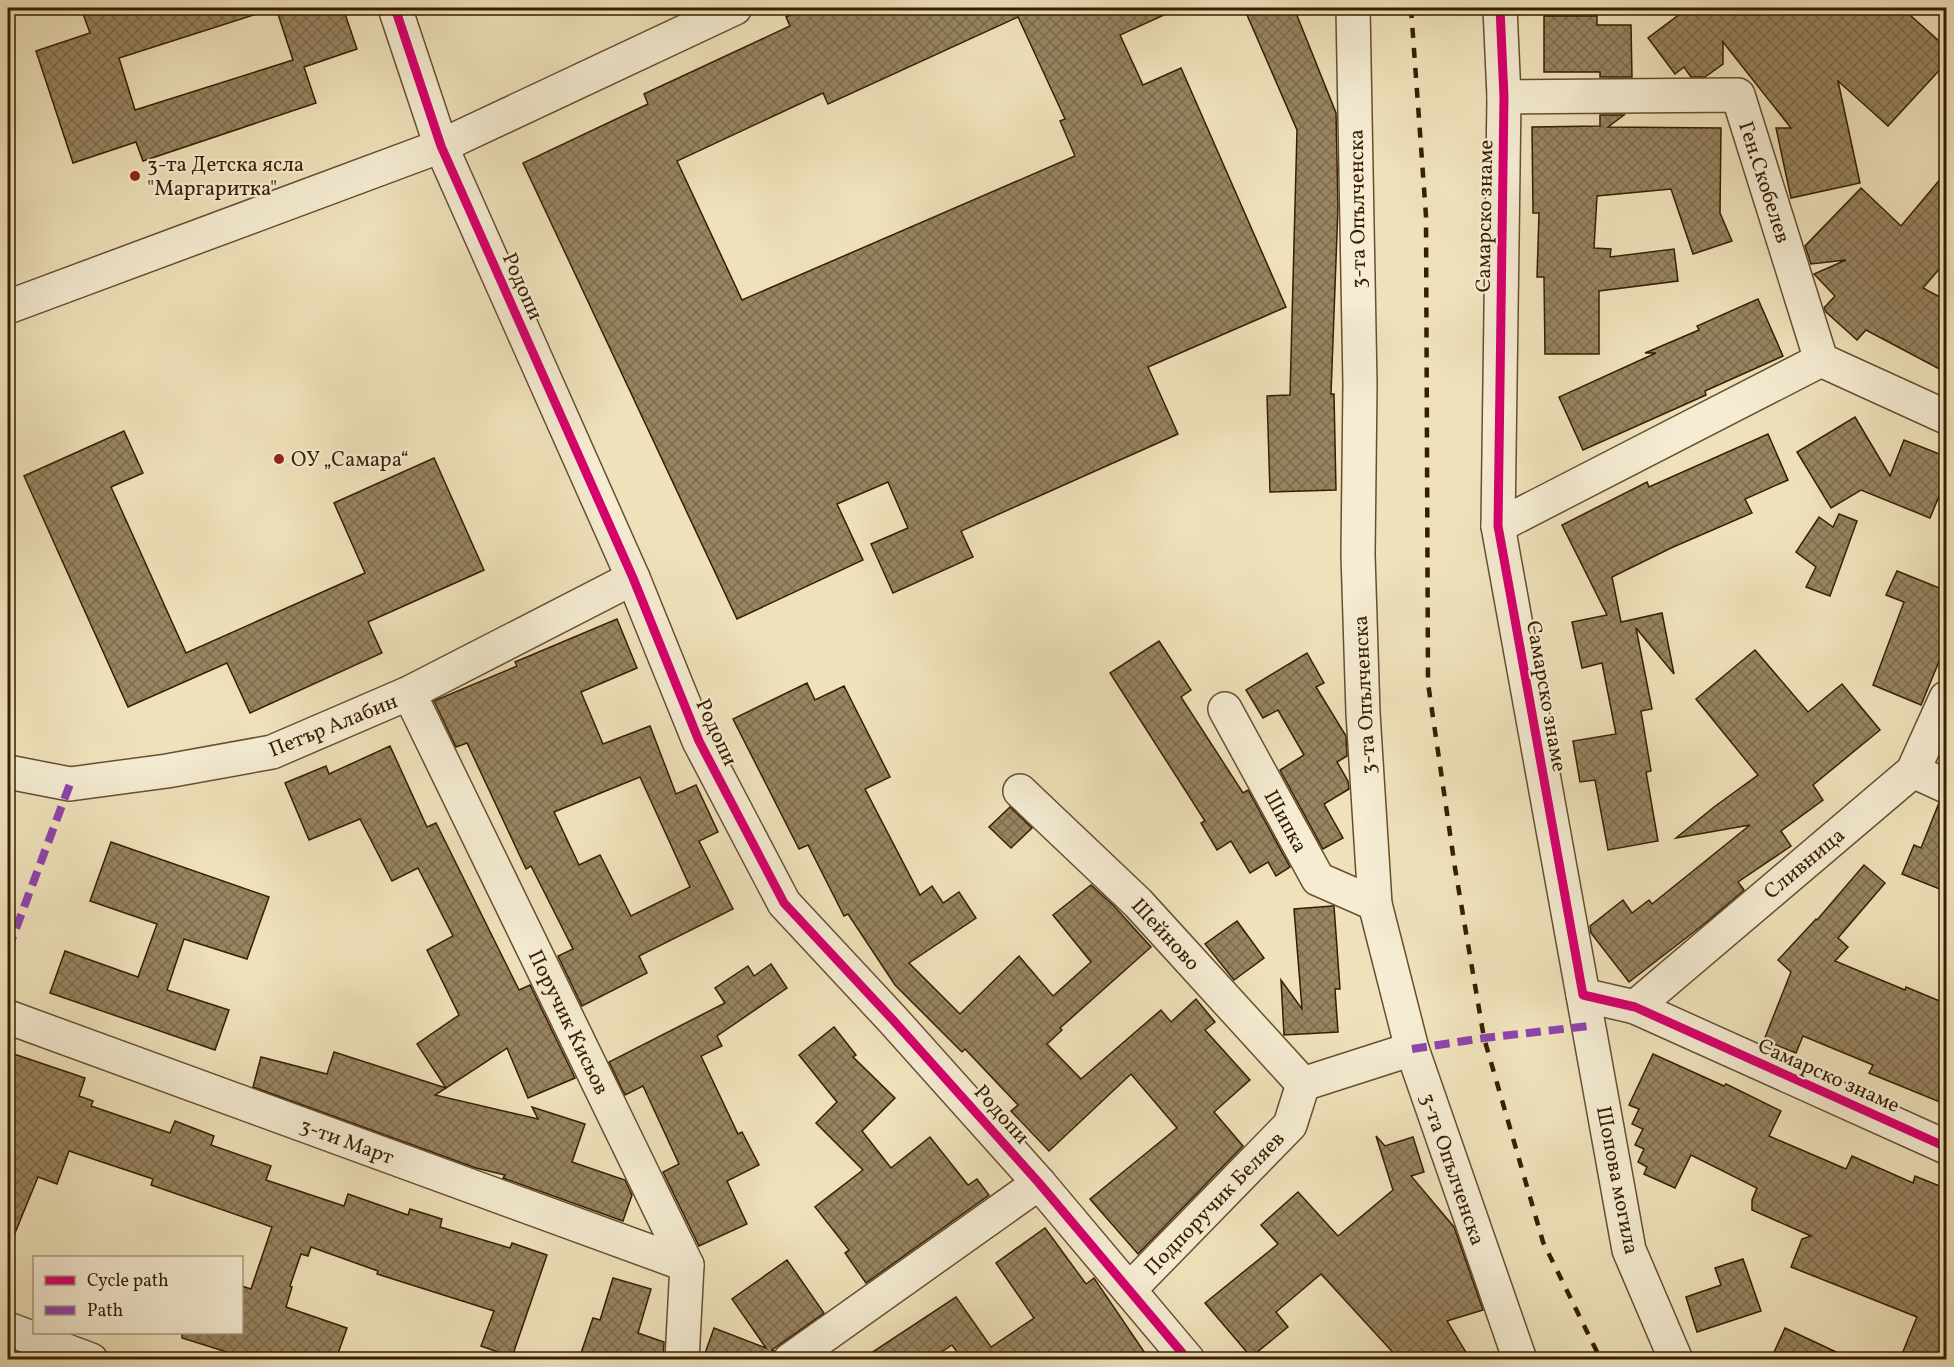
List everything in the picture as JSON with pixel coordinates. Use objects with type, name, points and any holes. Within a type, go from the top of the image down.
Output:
[{"type":"street","name":"Родопи","points":[[396,8],[441,146],[633,578],[699,741],[784,903],[893,1020],[1038,1183],[1188,1359]]},
{"type":"street","points":[[8,307],[441,146],[735,8]]},
{"type":"street","name":"3-та Опълченска","points":[[1353,8],[1360,385],[1358,555],[1375,904],[1412,1049],[1520,1359]]},
{"type":"street","name":"Самарско знаме","points":[[1500,8],[1504,97],[1498,526],[1583,995],[1635,1007],[1947,1147]]},
{"type":"street","name":"Ген.Скобелев","points":[[1504,97],[1738,95],[1821,360]]},
{"type":"street","points":[[1498,526],[1821,360],[1947,417]]},
{"type":"street","name":"Петър Алабин","points":[[8,772],[70,784],[167,771],[272,752],[410,693],[633,578]]},
{"type":"street","name":"Поручик Кисьов","points":[[410,693],[687,1265],[682,1359]]},
{"type":"street","name":"Сливница","points":[[1635,1007],[1913,771],[1947,698]]},
{"type":"street","name":"Шипка","points":[[1225,708],[1318,879],[1375,904]]},
{"type":"street","points":[[1913,771],[1947,786]]},
{"type":"street","name":"Шейново","points":[[1020,791],[1138,903],[1303,1084]]},
{"type":"street","name":"Шопова могила","points":[[1583,995],[1629,1250],[1676,1359]]},
{"type":"street","name":"3-ти Март","points":[[8,1017],[687,1265]]},
{"type":"street","points":[[1303,1084],[1412,1049]]},
{"type":"street","name":"Подпоручик Беляев","points":[[1129,1290],[1290,1125],[1303,1084]]},
{"type":"street","points":[[790,1359],[1038,1183]]},
{"type":"street","points":[[8,1329],[91,1359]]},
{"type":"building","points":[[81,8],[260,8],[260,13],[119,58],[135,110],[293,60],[276,8],[343,8],[357,49],[304,67],[316,103],[143,161],[136,142],[73,163],[36,51],[90,33]]},
{"type":"building","points":[[806,8],[1179,8],[1120,35],[1143,85],[1181,68],[1286,307],[1148,367],[1178,434],[961,531],[973,557],[893,593],[871,544],[908,528],[888,482],[837,504],[863,560],[737,619],[523,163],[648,104],[644,94],[790,26],[786,17]],"holes":[[[1018,17],[1065,119],[1060,121],[1075,156],[742,300],[677,161],[823,93],[828,104]]]},
{"type":"building","points":[[1244,8],[1294,8],[1336,113],[1338,207],[1331,394],[1334,394],[1336,490],[1270,492],[1267,396],[1290,395],[1297,130]]},
{"type":"building","points":[[1688,8],[1902,8],[1947,48],[1947,62],[1888,126],[1838,81],[1860,183],[1791,198],[1776,128],[1791,128],[1723,42],[1723,64],[1705,77],[1691,77],[1684,67],[1675,74],[1648,38]]},
{"type":"building","points":[[1544,16],[1597,16],[1597,25],[1631,25],[1632,77],[1600,77],[1600,72],[1544,72]]},
{"type":"building","points":[[1600,115],[1624,115],[1608,127],[1721,128],[1720,213],[1732,241],[1693,254],[1671,189],[1597,196],[1594,248],[1611,249],[1610,257],[1674,249],[1678,281],[1599,291],[1599,354],[1545,354],[1544,277],[1537,277],[1539,213],[1533,213],[1532,127],[1600,126]]},
{"type":"building","points":[[1947,171],[1947,260],[1923,288],[1947,301],[1947,373],[1866,330],[1857,340],[1826,312],[1824,308],[1835,296],[1814,274],[1846,260],[1811,264],[1805,246],[1861,188],[1901,226]]},
{"type":"building","points":[[1758,299],[1783,356],[1705,391],[1706,395],[1583,450],[1559,397],[1656,353],[1645,353],[1699,330],[1697,326]]},
{"type":"building","points":[[1855,417],[1890,476],[1904,440],[1947,457],[1947,477],[1930,518],[1861,490],[1831,508],[1797,452]]},
{"type":"building","points":[[124,431],[143,473],[111,487],[186,653],[365,573],[334,503],[434,458],[484,570],[368,622],[382,653],[250,713],[227,663],[128,707],[24,476]]},
{"type":"building","points":[[1768,434],[1788,480],[1745,499],[1752,513],[1671,548],[1612,577],[1621,622],[1662,613],[1674,674],[1636,628],[1652,709],[1641,711],[1651,771],[1646,772],[1658,841],[1608,850],[1595,780],[1580,782],[1573,741],[1616,734],[1602,663],[1582,668],[1572,622],[1607,615],[1562,525],[1647,482],[1649,487]]},
{"type":"building","points":[[1839,514],[1857,521],[1830,596],[1806,587],[1816,567],[1796,552],[1819,517],[1833,527]]},
{"type":"building","points":[[1897,571],[1947,591],[1947,642],[1921,705],[1873,685],[1904,602],[1886,595]]},
{"type":"building","points":[[617,619],[637,668],[581,692],[603,744],[650,726],[676,794],[696,785],[718,832],[699,841],[733,909],[639,956],[647,973],[582,1006],[558,956],[573,949],[531,866],[526,869],[467,743],[456,747],[434,701],[517,666],[515,662]],"holes":[[[640,777],[690,887],[631,916],[600,855],[579,865],[554,812]]]},
{"type":"building","points":[[1159,641],[1191,690],[1181,697],[1243,793],[1248,790],[1290,867],[1276,876],[1268,862],[1250,873],[1231,841],[1217,850],[1201,823],[1205,821],[1110,673]]},
{"type":"building","points":[[1755,650],[1808,712],[1842,684],[1880,730],[1813,785],[1823,800],[1781,831],[1791,846],[1738,882],[1744,890],[1629,982],[1591,933],[1590,926],[1623,900],[1632,913],[1649,900],[1652,904],[1750,825],[1676,838],[1758,775],[1696,699]]},
{"type":"building","points":[[1307,653],[1324,683],[1316,687],[1346,736],[1347,756],[1337,762],[1348,781],[1349,789],[1324,804],[1343,838],[1323,849],[1280,770],[1304,755],[1278,710],[1263,718],[1246,690]]},
{"type":"building","points":[[807,683],[815,700],[844,686],[890,777],[865,789],[920,895],[932,886],[943,903],[959,892],[976,918],[909,963],[960,1014],[1019,956],[1053,996],[1091,962],[1053,915],[1091,885],[1114,906],[1151,947],[1060,1028],[1062,1030],[1047,1044],[1081,1079],[1161,1010],[1171,1022],[1196,999],[1215,1022],[1205,1030],[1250,1080],[1214,1112],[1243,1146],[1138,1254],[1090,1199],[1177,1128],[1131,1074],[1049,1151],[1011,1111],[1018,1105],[965,1049],[962,1052],[895,985],[848,914],[844,916],[808,845],[799,849],[733,719]]},
{"type":"building","points":[[390,746],[427,827],[436,823],[519,990],[530,985],[575,1078],[528,1098],[507,1048],[446,1088],[417,1044],[459,1015],[427,950],[453,936],[418,868],[392,881],[360,819],[309,840],[285,783],[326,766],[329,774]]},
{"type":"building","points":[[1939,803],[1947,805],[1947,892],[1902,874],[1914,845],[1921,848]]},
{"type":"building","points":[[1010,807],[1032,828],[1011,848],[989,827]]},
{"type":"building","points":[[111,842],[269,897],[247,959],[184,939],[167,990],[229,1010],[215,1050],[50,993],[65,951],[138,977],[157,924],[90,901]]},
{"type":"building","points":[[1864,865],[1885,883],[1838,938],[1848,947],[1835,961],[1905,990],[1906,987],[1947,1004],[1947,1105],[1869,1073],[1873,1065],[1803,1036],[1796,1053],[1764,1040],[1791,972],[1778,960],[1817,920]]},
{"type":"building","points":[[1334,906],[1340,989],[1335,989],[1338,1032],[1284,1035],[1281,980],[1302,1009],[1294,909]]},
{"type":"building","points":[[1237,921],[1264,958],[1234,980],[1205,944]]},
{"type":"building","points":[[771,964],[787,988],[717,1036],[722,1046],[701,1056],[738,1134],[742,1132],[759,1165],[727,1181],[747,1224],[699,1246],[663,1172],[679,1164],[643,1086],[625,1095],[609,1062],[725,1003],[715,988],[748,966],[754,976]]},
{"type":"building","points":[[834,1027],[856,1055],[853,1057],[895,1098],[862,1131],[891,1168],[930,1137],[968,1185],[977,1179],[989,1195],[866,1283],[845,1253],[849,1250],[815,1207],[863,1170],[816,1123],[837,1102],[799,1055]]},
{"type":"building","points":[[8,1052],[85,1078],[79,1096],[93,1101],[91,1106],[170,1133],[175,1121],[214,1136],[211,1145],[271,1166],[266,1180],[344,1206],[348,1194],[408,1215],[410,1209],[442,1219],[440,1227],[510,1248],[512,1243],[547,1255],[512,1357],[481,1346],[494,1311],[377,1274],[378,1271],[311,1247],[308,1256],[301,1254],[290,1286],[292,1287],[286,1307],[347,1328],[336,1359],[249,1359],[182,1338],[182,1334],[243,1334],[243,1286],[251,1289],[272,1227],[151,1185],[153,1179],[69,1151],[57,1184],[38,1177],[8,1250]]},
{"type":"building","points":[[334,1052],[446,1088],[435,1095],[538,1119],[532,1107],[585,1124],[572,1162],[625,1180],[632,1195],[623,1221],[503,1178],[505,1175],[476,1168],[253,1087],[261,1057],[327,1074]]},
{"type":"building","points":[[1653,1054],[1724,1086],[1726,1084],[1781,1111],[1769,1136],[1846,1169],[1852,1156],[1913,1183],[1915,1176],[1947,1189],[1947,1359],[1900,1359],[1917,1317],[1791,1267],[1802,1239],[1811,1236],[1752,1210],[1752,1200],[1757,1188],[1691,1155],[1675,1188],[1644,1174],[1647,1167],[1638,1162],[1644,1149],[1635,1145],[1643,1129],[1632,1124],[1639,1109],[1629,1105]]},
{"type":"building","points":[[1376,1136],[1385,1146],[1413,1137],[1424,1172],[1411,1176],[1454,1227],[1483,1310],[1447,1321],[1470,1359],[1399,1359],[1321,1274],[1276,1312],[1288,1327],[1251,1357],[1205,1303],[1278,1244],[1261,1225],[1298,1192],[1338,1236],[1393,1190]]},
{"type":"building","points":[[1045,1228],[1086,1284],[1094,1278],[1149,1359],[962,1359],[952,1345],[931,1359],[862,1359],[956,1297],[991,1347],[1034,1318],[996,1263]]},
{"type":"building","points":[[1743,1259],[1761,1311],[1697,1332],[1686,1297],[1721,1285],[1715,1268]]},
{"type":"building","points":[[787,1260],[824,1313],[772,1350],[774,1351],[772,1359],[703,1359],[714,1328],[766,1348],[732,1299]]},
{"type":"building","points":[[613,1278],[651,1289],[638,1333],[664,1342],[663,1359],[579,1359],[593,1318],[600,1320]]},
{"type":"building","points":[[1785,1328],[1851,1359],[1771,1359]]},
{"type":"railway","points":[[1411,8],[1426,216],[1428,683],[1455,868],[1484,1038],[1543,1242],[1601,1360]]},
{"type":"marked path","points":[[8,950],[70,784]]},
{"type":"marked path","points":[[1412,1049],[1589,1026]]},
{"type":"cycle path","points":[[395,8],[441,146],[633,578],[699,741],[784,903],[893,1020],[1039,1183],[1188,1360]]},
{"type":"cycle path","points":[[1500,8],[1504,97],[1498,526],[1583,995],[1635,1007],[1946,1147]]},
{"type":"place","name":"3-та Детска ясла \"Маргаритка\"","points":[[135,176]]},
{"type":"place","name":"ОУ „Самара“","points":[[279,459]]}]
